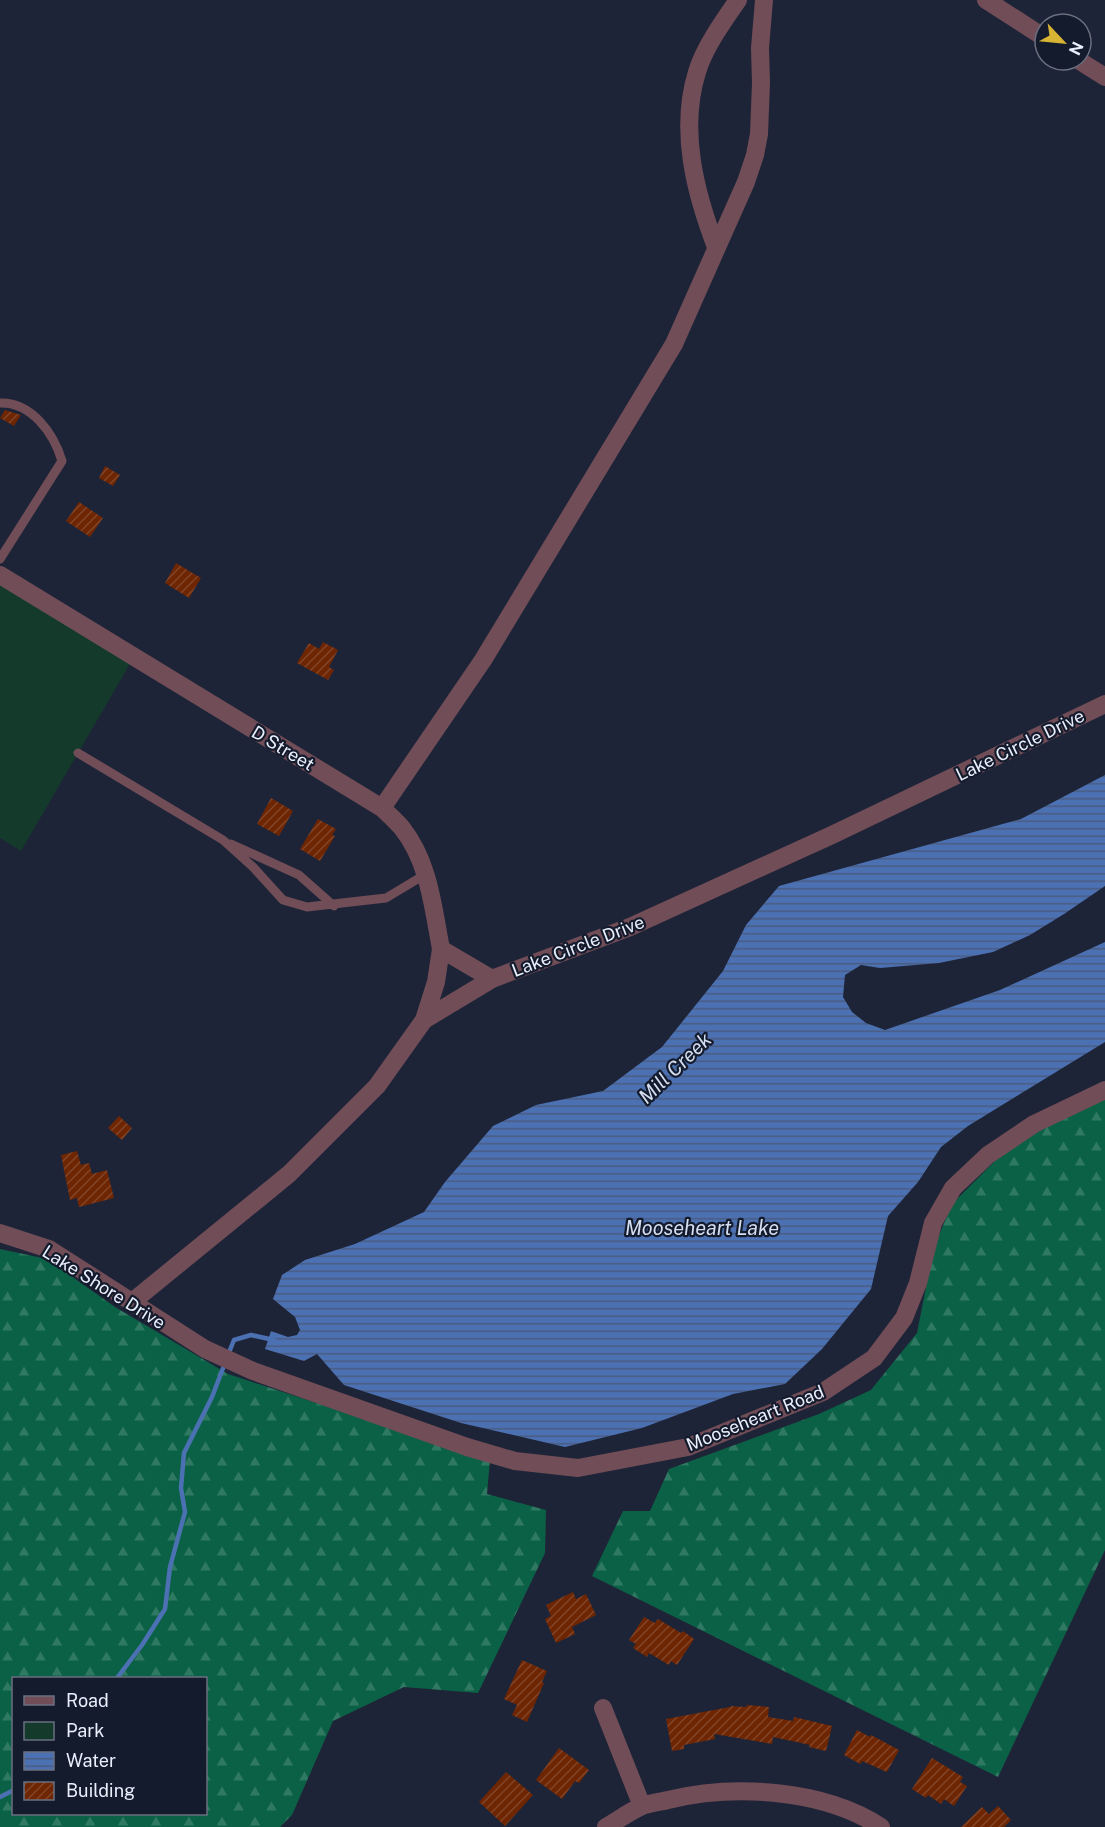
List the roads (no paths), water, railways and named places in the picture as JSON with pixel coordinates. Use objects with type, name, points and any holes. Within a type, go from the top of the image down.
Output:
[{"type":"street","points":[[716,247],[704,217],[692,162],[689,132],[691,101],[697,71],[738,0]]},
{"type":"street","points":[[382,808],[483,660],[674,344],[746,182],[755,154],[762,83],[760,48],[764,0]]},
{"type":"street","points":[[986,0],[1033,30]]},
{"type":"street","name":"D Street","points":[[0,575],[382,808],[402,828],[416,850],[426,874],[441,949],[436,982],[424,1020]]},
{"type":"street","name":"Lake Circle Drive","points":[[132,1302],[289,1174],[377,1086],[424,1020],[492,979],[630,927],[832,835],[1105,704]]},
{"type":"street","points":[[441,949],[492,979]]},
{"type":"street","name":"Mooseheart Road","points":[[205,1349],[254,1371],[466,1447],[515,1461],[578,1468],[688,1447],[823,1392],[874,1358],[904,1318],[918,1283],[933,1223],[953,1188],[988,1155],[1034,1124],[1105,1090]]},
{"type":"street","name":"Lake Shore Drive","points":[[0,1233],[49,1249],[205,1349]]},
{"type":"street","points":[[603,1708],[642,1806]]},
{"type":"street","points":[[606,1827],[642,1806],[695,1793],[749,1790],[793,1795],[834,1806],[881,1827]]},
{"type":"lane","points":[[0,403],[8,402],[20,407],[39,420],[53,438],[62,461],[0,559]]},
{"type":"lane","points":[[78,753],[223,840],[299,875],[334,906]]},
{"type":"lane","points":[[223,840],[253,867],[283,900],[307,907],[334,906],[386,898],[426,874]]},
{"type":"water","name":"Mooseheart Lake","points":[[1105,775],[1105,886],[1030,935],[993,952],[939,963],[880,968],[861,965],[845,975],[843,997],[852,1012],[866,1023],[885,1030],[1000,990],[1105,942],[1105,1042],[968,1126],[941,1147],[918,1182],[888,1216],[871,1289],[822,1349],[785,1384],[733,1394],[642,1428],[565,1447],[461,1423],[344,1385],[317,1354],[304,1361],[265,1349],[271,1331],[288,1337],[297,1335],[300,1330],[295,1317],[273,1299],[282,1275],[305,1260],[355,1244],[424,1212],[445,1182],[493,1126],[536,1105],[603,1091],[662,1047],[723,971],[746,925],[779,886],[1021,819]]},
{"type":"waterway","points":[[228,1355],[234,1340],[251,1335],[274,1340]]},
{"type":"waterway","points":[[118,1677],[165,1609],[170,1567],[185,1512],[181,1488],[184,1453],[212,1397],[225,1363]]},
{"type":"waterway","points":[[0,1797],[12,1791]]},
{"type":"water label","name":"Mill Creek","points":[[675,1068]]}]
